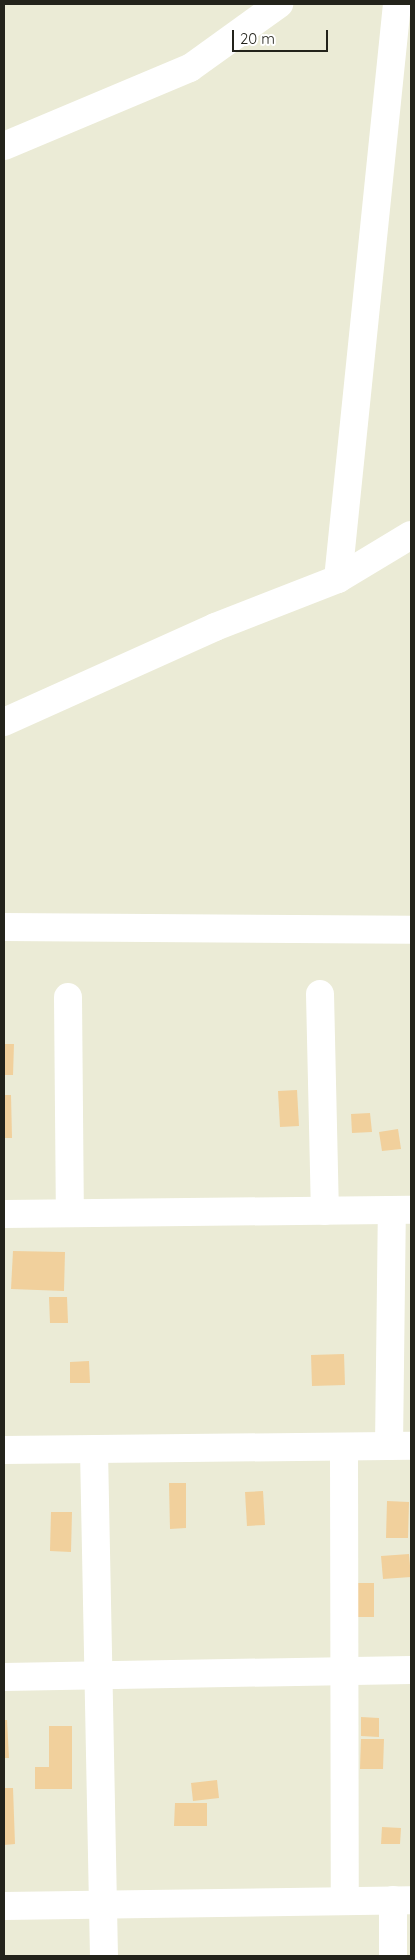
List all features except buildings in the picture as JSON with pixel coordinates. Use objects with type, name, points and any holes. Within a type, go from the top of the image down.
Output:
[{"type":"street","points":[[4,146],[190,68],[279,4]]},
{"type":"street","points":[[338,579],[397,4]]},
{"type":"street","points":[[4,722],[215,627],[338,579],[411,535]]},
{"type":"street","points":[[4,927],[411,930]]},
{"type":"street","points":[[320,994],[325,1211]]},
{"type":"street","points":[[68,997],[70,1214]]},
{"type":"street","points":[[4,1214],[402,1210],[400,1446],[4,1450]]},
{"type":"street","points":[[344,1447],[341,1672],[345,1901]]},
{"type":"street","points":[[94,1450],[104,1956]]},
{"type":"street","points":[[4,1677],[411,1670]]},
{"type":"street","points":[[4,1906],[402,1900],[394,1956]]}]
